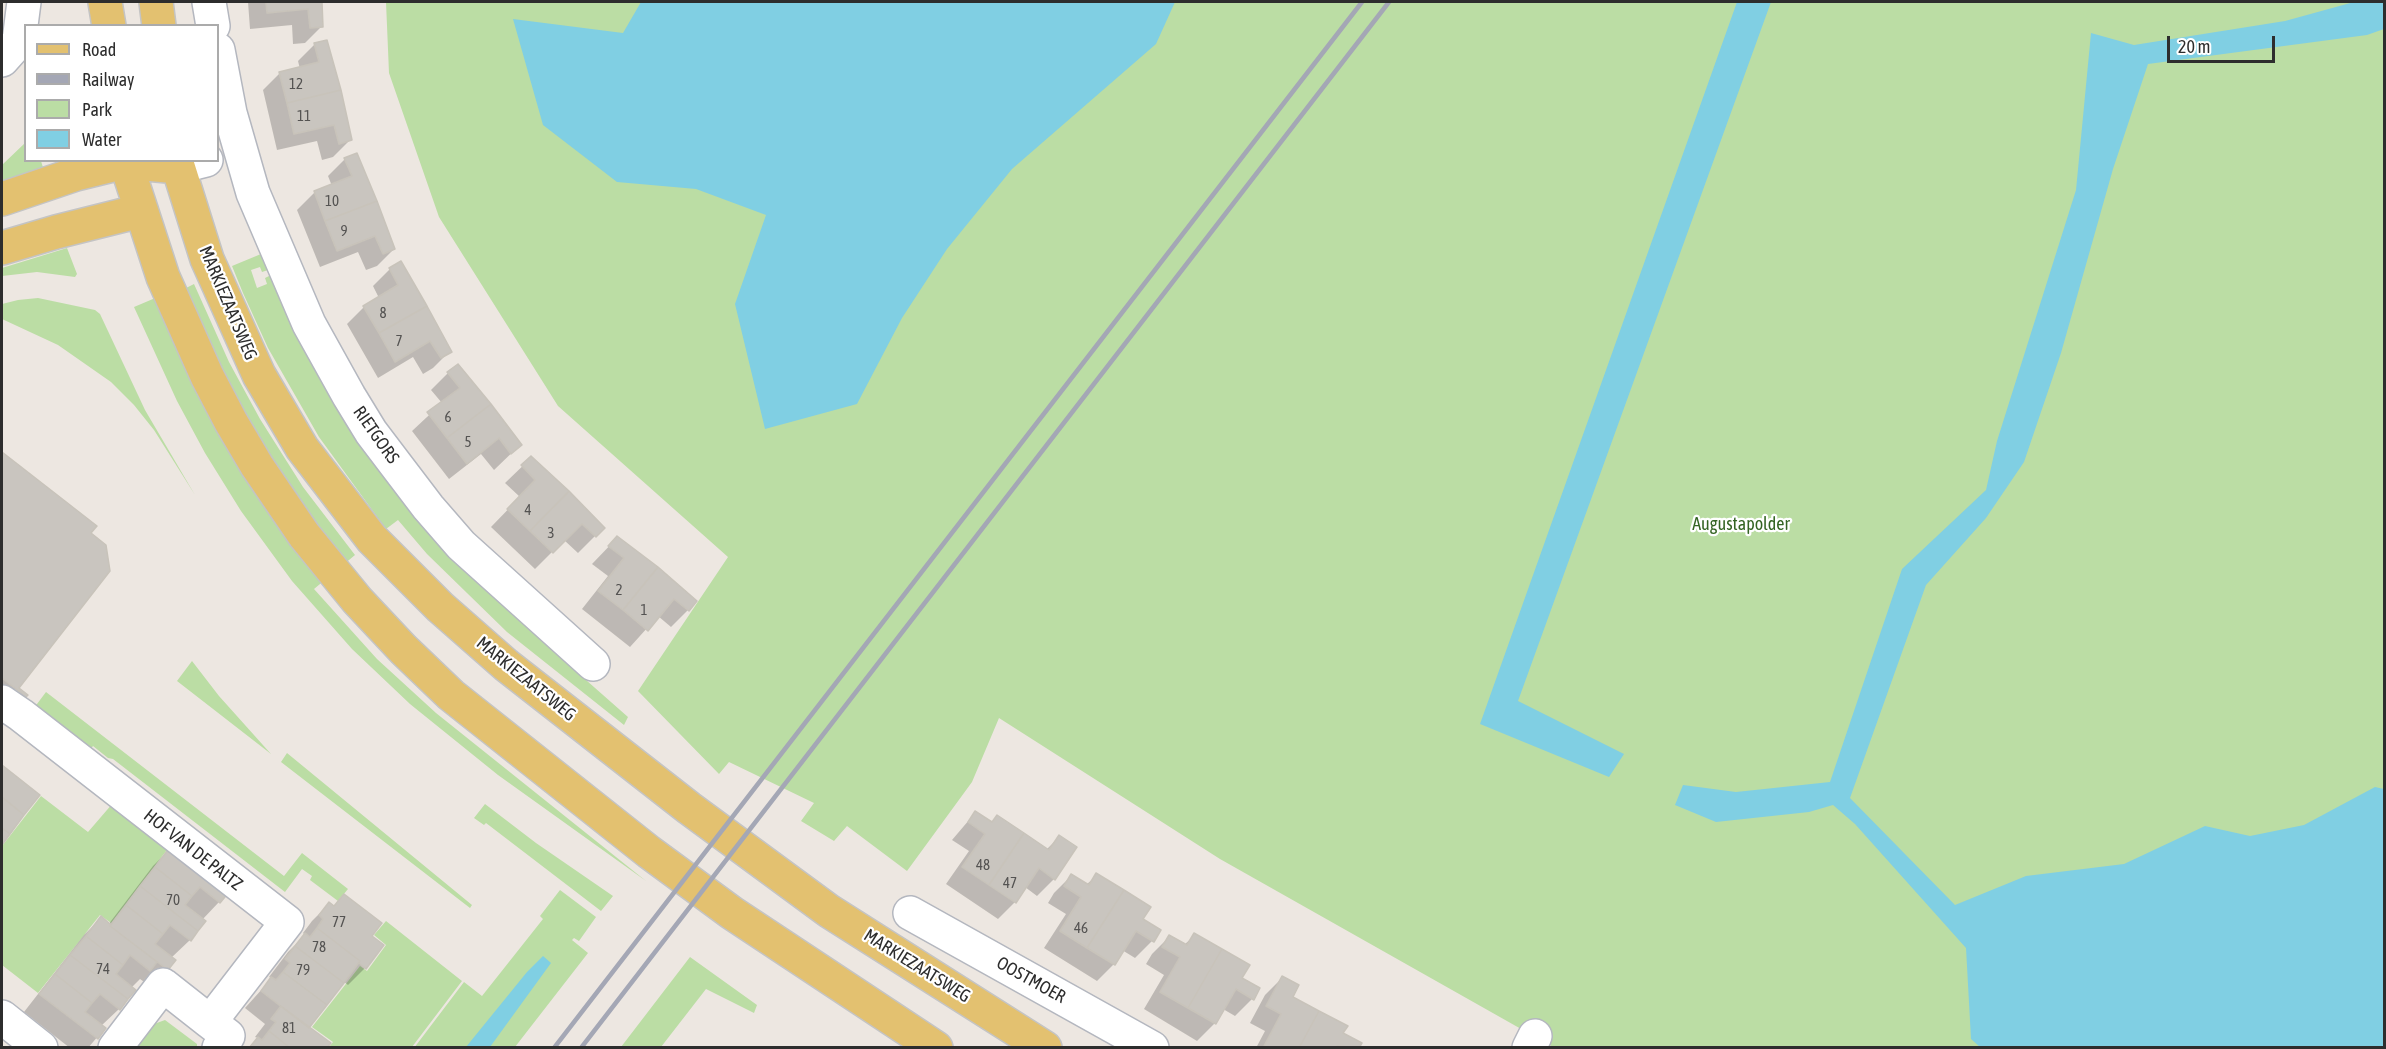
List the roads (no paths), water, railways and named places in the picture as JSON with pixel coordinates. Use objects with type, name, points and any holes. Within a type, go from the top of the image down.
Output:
[{"type":"main road","points":[[105,2],[109,24]]},
{"type":"main road","points":[[156,2],[159,24]]},
{"type":"main road","points":[[2,199],[76,174],[121,162]]},
{"type":"main road","points":[[125,162],[163,277],[207,376],[252,457],[327,564],[357,600],[403,650],[451,695],[649,852],[732,913],[936,1047]]},
{"type":"main road","points":[[156,162],[187,163]]},
{"type":"main road","points":[[2,248],[140,211],[187,163]]},
{"type":"main road","name":"MARKIEZAATSWEG","points":[[187,163],[207,259],[259,375],[303,448],[372,539],[440,607],[506,664],[689,808],[829,911],[1045,1047]]},
{"type":"street","points":[[2,60],[19,41],[24,2]]},
{"type":"street","points":[[209,2],[213,24]]},
{"type":"street","name":"RIETGORS","points":[[219,59],[229,154],[268,232],[309,324],[371,432],[428,507],[461,545],[593,664]]},
{"type":"street","name":"HOF VAN DE PALTZ","points":[[2,702],[287,922],[215,1034],[164,985],[115,1047]]},
{"type":"street","name":"OOSTMOER","points":[[910,913],[1152,1047]]},
{"type":"street","points":[[2,1017],[41,1047]]},
{"type":"water","points":[[641,2],[1175,2],[1156,44],[1012,169],[947,249],[902,318],[857,404],[765,429],[735,304],[766,215],[696,189],[617,182],[543,125],[513,19],[623,33]]},
{"type":"water","points":[[1737,2],[1771,2],[1518,701],[1624,754],[1609,777],[1480,724]]},
{"type":"water","points":[[2354,2],[2384,2],[2384,29],[2367,35],[2148,64],[2113,169],[2061,353],[2024,462],[1986,518],[1926,585],[1850,798],[1955,905],[2026,876],[2124,864],[2205,826],[2250,836],[2304,825],[2375,787],[2384,789],[2384,1047],[1980,1047],[1971,1039],[1966,948],[1855,824],[1833,805],[1809,812],[1716,822],[1675,805],[1683,785],[1736,792],[1830,782],[1902,569],[1986,490],[1997,441],[2076,190],[2091,33],[2134,45],[2285,21]]},
{"type":"water","points":[[543,956],[551,963],[490,1047],[466,1047],[527,972]]},
{"type":"railway","points":[[554,1048],[1362,2]]},
{"type":"railway","points":[[581,1048],[1389,2]]},
{"type":"park label","name":"Augustapolder","points":[[1741,524]]}]
